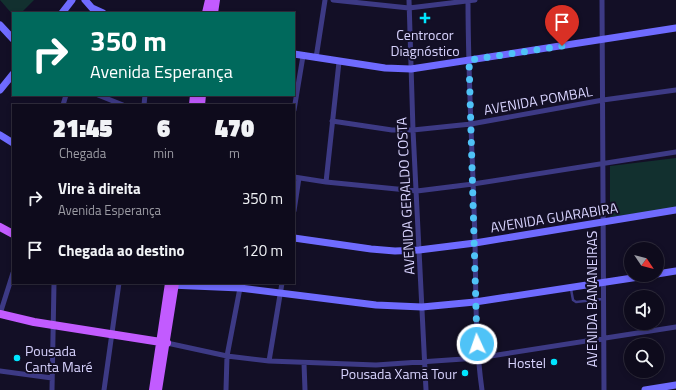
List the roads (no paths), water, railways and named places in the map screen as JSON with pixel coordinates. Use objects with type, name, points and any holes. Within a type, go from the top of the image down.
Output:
[{"type":"main road","points":[[63,12],[72,0]]},
{"type":"main road","points":[[85,0],[92,11]]},
{"type":"main road","points":[[206,12],[209,0]]},
{"type":"main road","points":[[214,12],[216,0]]},
{"type":"main road","points":[[0,25],[12,38]]},
{"type":"main road","points":[[295,54],[340,62],[411,69],[676,28]]},
{"type":"main road","points":[[0,90],[12,75]]},
{"type":"main road","points":[[0,135],[12,142]]},
{"type":"main road","name":"AVENIDA GUARABIRA","points":[[295,238],[371,249],[395,251],[419,250],[475,243],[676,210]]},
{"type":"main road","points":[[0,227],[12,233]]},
{"type":"main road","points":[[664,273],[676,271]]},
{"type":"main road","points":[[158,390],[163,342],[172,284],[240,288],[376,305],[422,307],[475,302],[624,279]]},
{"type":"main road","points":[[210,284],[216,286]]},
{"type":"main road","points":[[0,314],[34,322],[163,342]]},
{"type":"main road","points":[[153,390],[163,342]]},
{"type":"main road","points":[[645,390],[676,385]]},
{"type":"street","points":[[316,58],[325,0]]},
{"type":"street","points":[[333,0],[409,8],[475,0]]},
{"type":"street","name":"AVENIDA GERALDO COSTA","points":[[409,0],[413,130],[426,390]]},
{"type":"street","name":"AVENIDA BANANEIRAS","points":[[602,0],[604,390]]},
{"type":"street","points":[[468,1],[475,243],[475,302],[478,358],[482,390]]},
{"type":"street","points":[[295,104],[303,56]]},
{"type":"street","points":[[326,182],[340,62]]},
{"type":"street","name":"AVENIDA POMBAL","points":[[332,121],[392,130],[413,130],[471,124],[603,100],[676,90]]},
{"type":"street","points":[[100,96],[120,104]]},
{"type":"street","points":[[295,194],[296,178],[417,191],[473,184],[676,152]]},
{"type":"street","points":[[0,314],[12,276]]},
{"type":"street","points":[[52,390],[54,284]]},
{"type":"street","points":[[104,390],[119,284]]},
{"type":"street","points":[[269,362],[282,284]]},
{"type":"street","points":[[226,390],[227,356],[240,288]]},
{"type":"street","points":[[163,342],[227,356],[269,362],[376,365],[478,358],[676,327]]},
{"type":"street","points":[[304,363],[305,390]]},
{"type":"street","points":[[0,371],[52,378]]},
{"type":"lane","points":[[571,288],[574,300],[576,302],[603,299]]},
{"type":"place","name":"Centrocor Diagnóstico","points":[[425,18]]},
{"type":"place","name":"Pousada Canta Maré","points":[[17,358]]},
{"type":"place","name":"Hostel","points":[[554,362]]},
{"type":"place","name":"Pousada Xamã Tour","points":[[465,373]]}]
